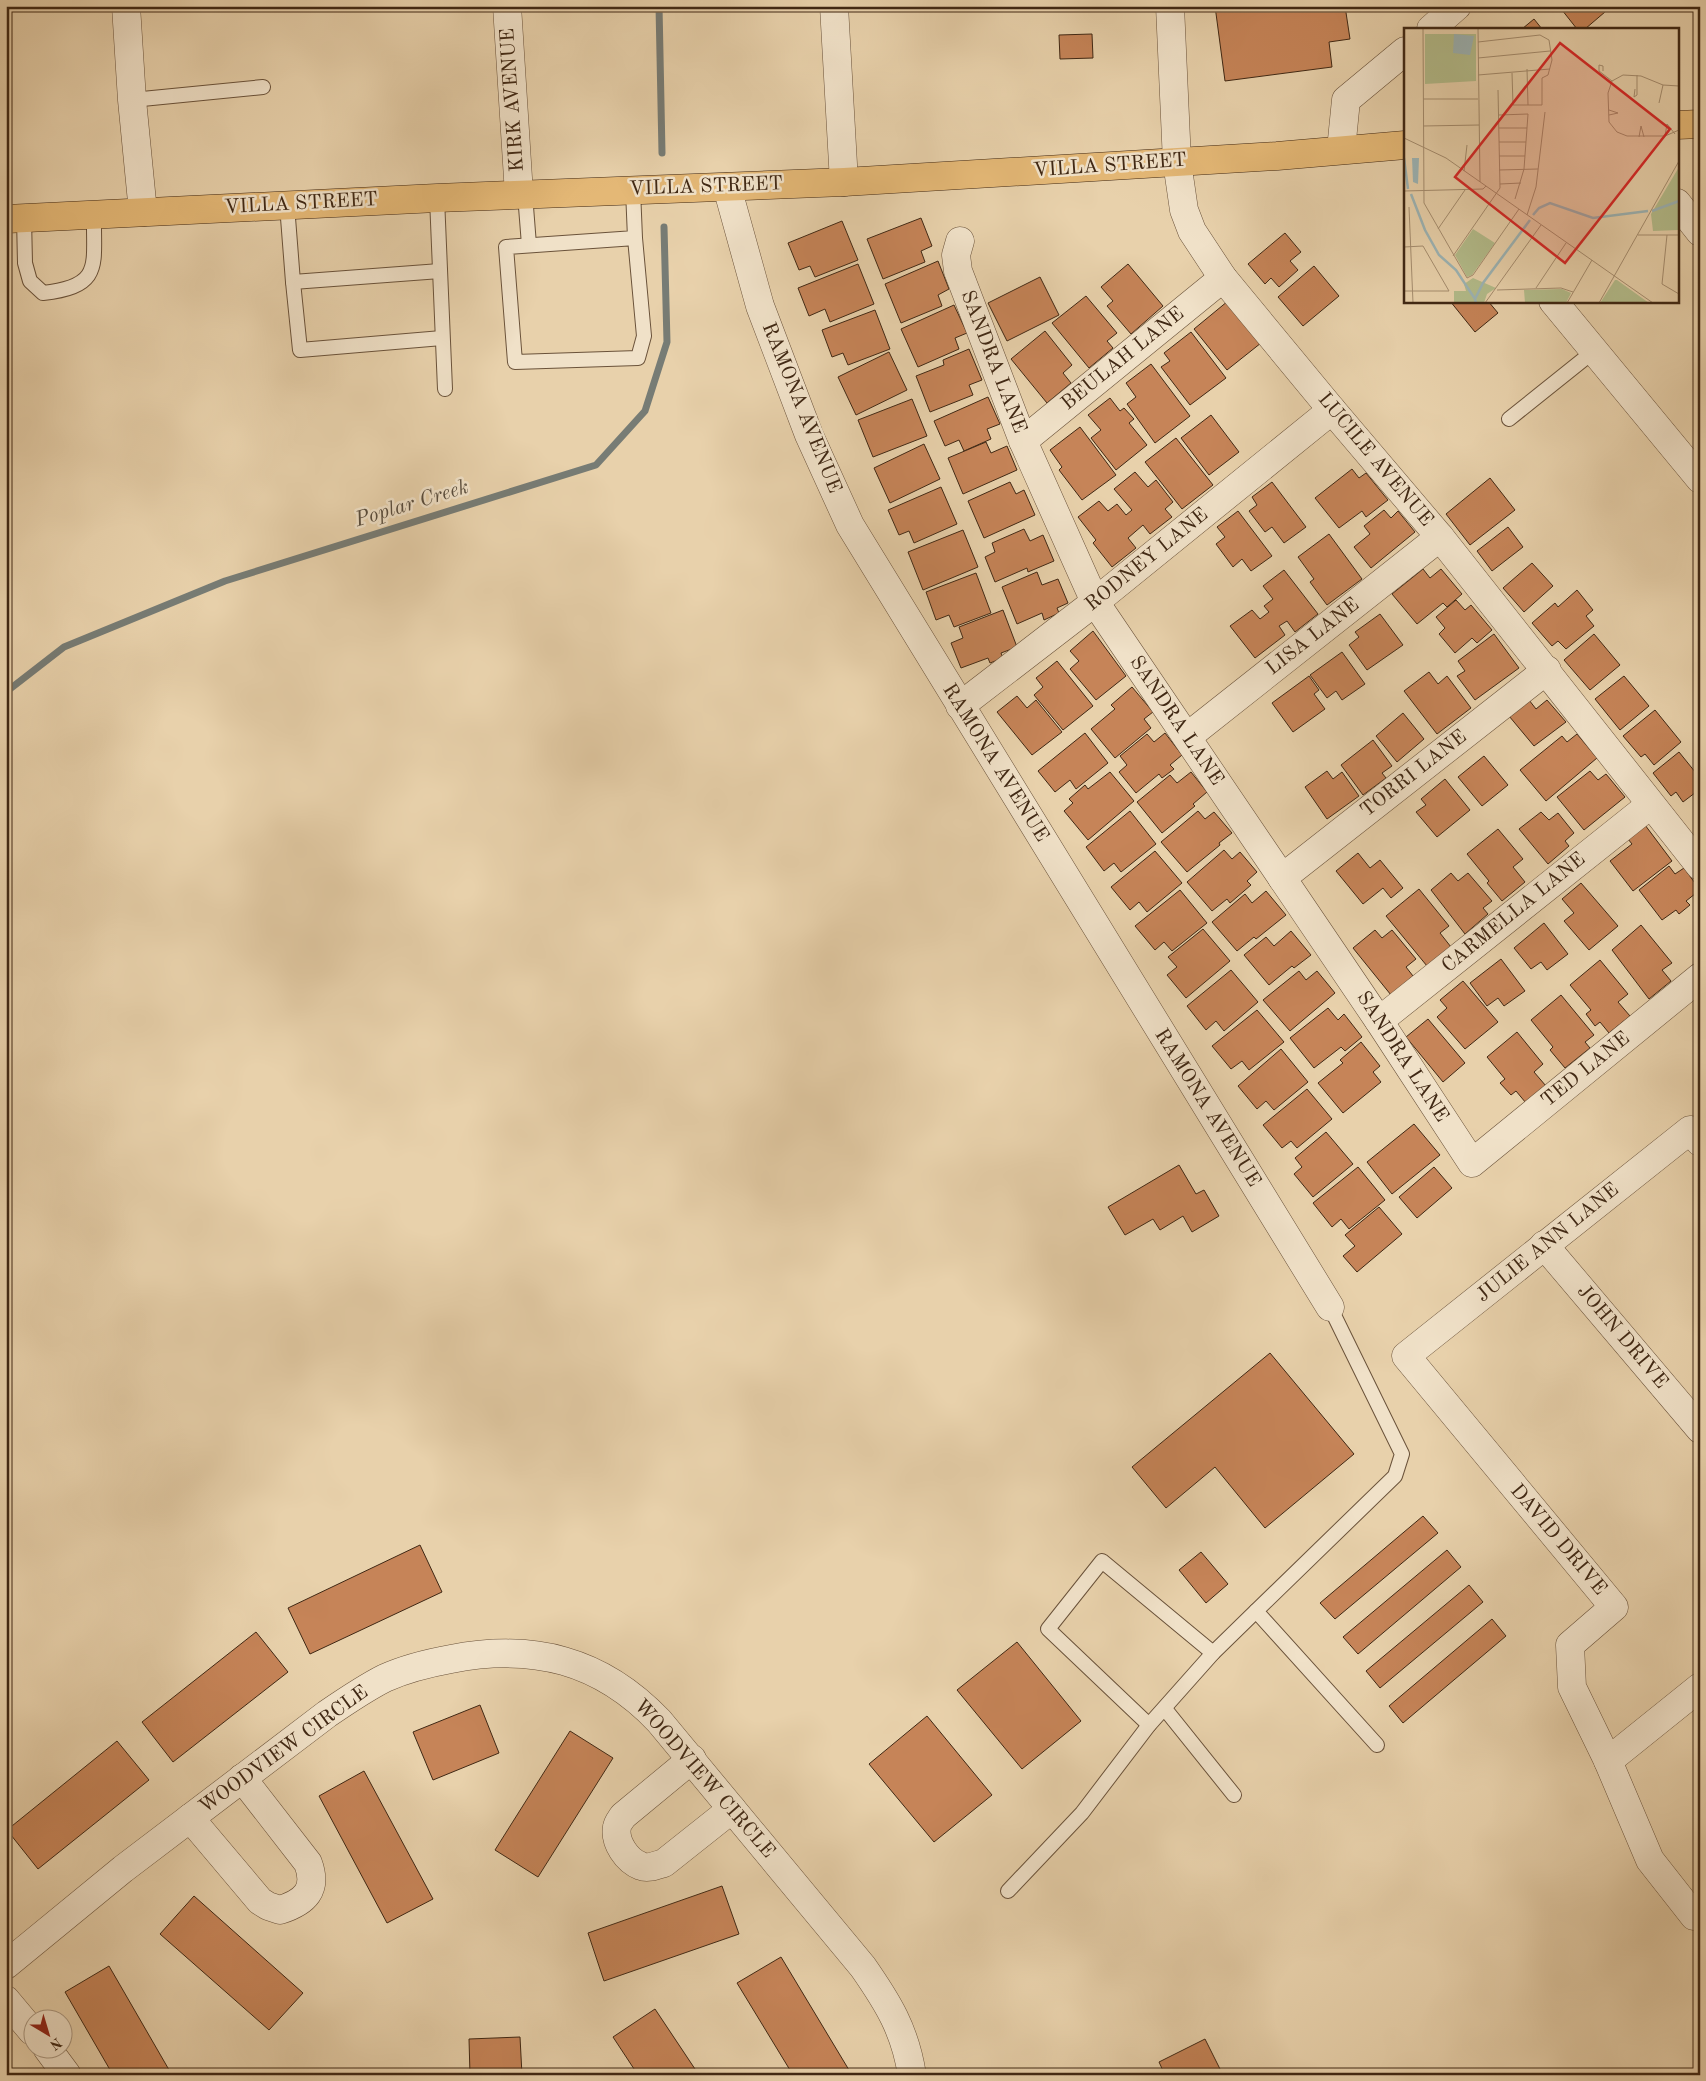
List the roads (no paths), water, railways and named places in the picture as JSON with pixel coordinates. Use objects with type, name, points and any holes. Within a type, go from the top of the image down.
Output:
[{"type":"main road","points":[[1678,125],[1700,124]]},
{"type":"main road","name":"VILLA STREET","points":[[15,218],[522,194],[844,182],[1177,162],[1404,145]]},
{"type":"street","points":[[126,6],[132,100],[143,212]]},
{"type":"street","name":"KIRK AVENUE","points":[[507,6],[522,194]]},
{"type":"street","points":[[834,6],[844,182]]},
{"type":"street","name":"LUCILE AVENUE","points":[[1170,6],[1177,162],[1184,210],[1192,232],[1224,278],[1332,410],[1440,537],[1700,866]]},
{"type":"street","points":[[1432,28],[1457,6]]},
{"type":"street","points":[[1342,150],[1346,100],[1404,51]]},
{"type":"street","name":"RAMONA AVENUE","points":[[727,187],[760,306],[822,462],[850,525],[1330,1307]]},
{"type":"street","points":[[1678,204],[1700,232]]},
{"type":"street","name":"SANDRA LANE","points":[[960,241],[956,255],[958,270],[1023,441],[1095,602],[1379,1021],[1472,1163]]},
{"type":"street","name":"BEULAH LANE","points":[[1023,441],[1224,278]]},
{"type":"street","points":[[1554,302],[1700,479]]},
{"type":"street","name":"RODNEY LANE","points":[[960,706],[1095,602],[1332,410]]},
{"type":"street","name":"LISA LANE","points":[[1186,737],[1440,537]]},
{"type":"street","name":"TORRI LANE","points":[[1282,878],[1546,670]]},
{"type":"street","name":"CARMELLA LANE","points":[[1379,1021],[1650,804]]},
{"type":"street","name":"TED LANE","points":[[1472,1163],[1700,977]]},
{"type":"street","name":"JULIE ANN LANE","points":[[1406,1356],[1544,1245],[1695,1136]]},
{"type":"street","name":"JOHN DRIVE","points":[[1544,1245],[1700,1430]]},
{"type":"street","name":"DAVID DRIVE","points":[[1406,1356],[1614,1607],[1570,1645],[1572,1687],[1608,1761]]},
{"type":"street","name":"WOODVIEW CIRCLE","points":[[6,1965],[123,1869],[355,1694],[387,1678],[435,1662],[483,1653],[516,1652],[585,1667],[621,1687],[637,1699],[659,1721],[863,1967],[886,1999],[908,2052],[912,2075]]},
{"type":"street","points":[[1700,1687],[1608,1761],[1650,1860],[1694,1916],[1700,1917]]},
{"type":"street","points":[[692,1759],[622,1816],[617,1827],[618,1839],[623,1850],[632,1861],[642,1866],[654,1866],[664,1862],[732,1809]]},
{"type":"street","points":[[190,1818],[260,1901],[280,1910],[302,1900],[311,1888],[313,1877],[308,1863],[242,1778]]},
{"type":"street","points":[[6,2000],[22,2019]]},
{"type":"street","points":[[54,2058],[67,2075]]},
{"type":"lane","points":[[132,100],[263,87]]},
{"type":"lane","points":[[633,190],[635,238],[644,336],[638,358],[515,362],[506,247],[635,238]]},
{"type":"lane","points":[[522,194],[529,246]]},
{"type":"lane","points":[[437,198],[445,389]]},
{"type":"lane","points":[[287,205],[300,350],[442,338]]},
{"type":"lane","points":[[15,218],[30,281],[43,294],[62,291],[83,283],[93,268],[94,214]]},
{"type":"lane","points":[[293,282],[440,271]]},
{"type":"lane","points":[[1509,419],[1594,351]]},
{"type":"lane","points":[[1008,1890],[1082,1813],[1149,1725],[1214,1653],[1395,1476],[1402,1454],[1330,1307]]},
{"type":"lane","points":[[1149,1725],[1048,1629],[1102,1561],[1214,1653]]},
{"type":"lane","points":[[1256,1611],[1376,1745]]},
{"type":"lane","points":[[1164,1709],[1234,1795]]},
{"type":"waterway","name":"Poplar Creek","points":[[659,6],[662,153]]},
{"type":"waterway","name":"Poplar Creek","points":[[6,692],[64,647],[225,581],[596,465],[645,411],[667,342],[664,227]]}]
